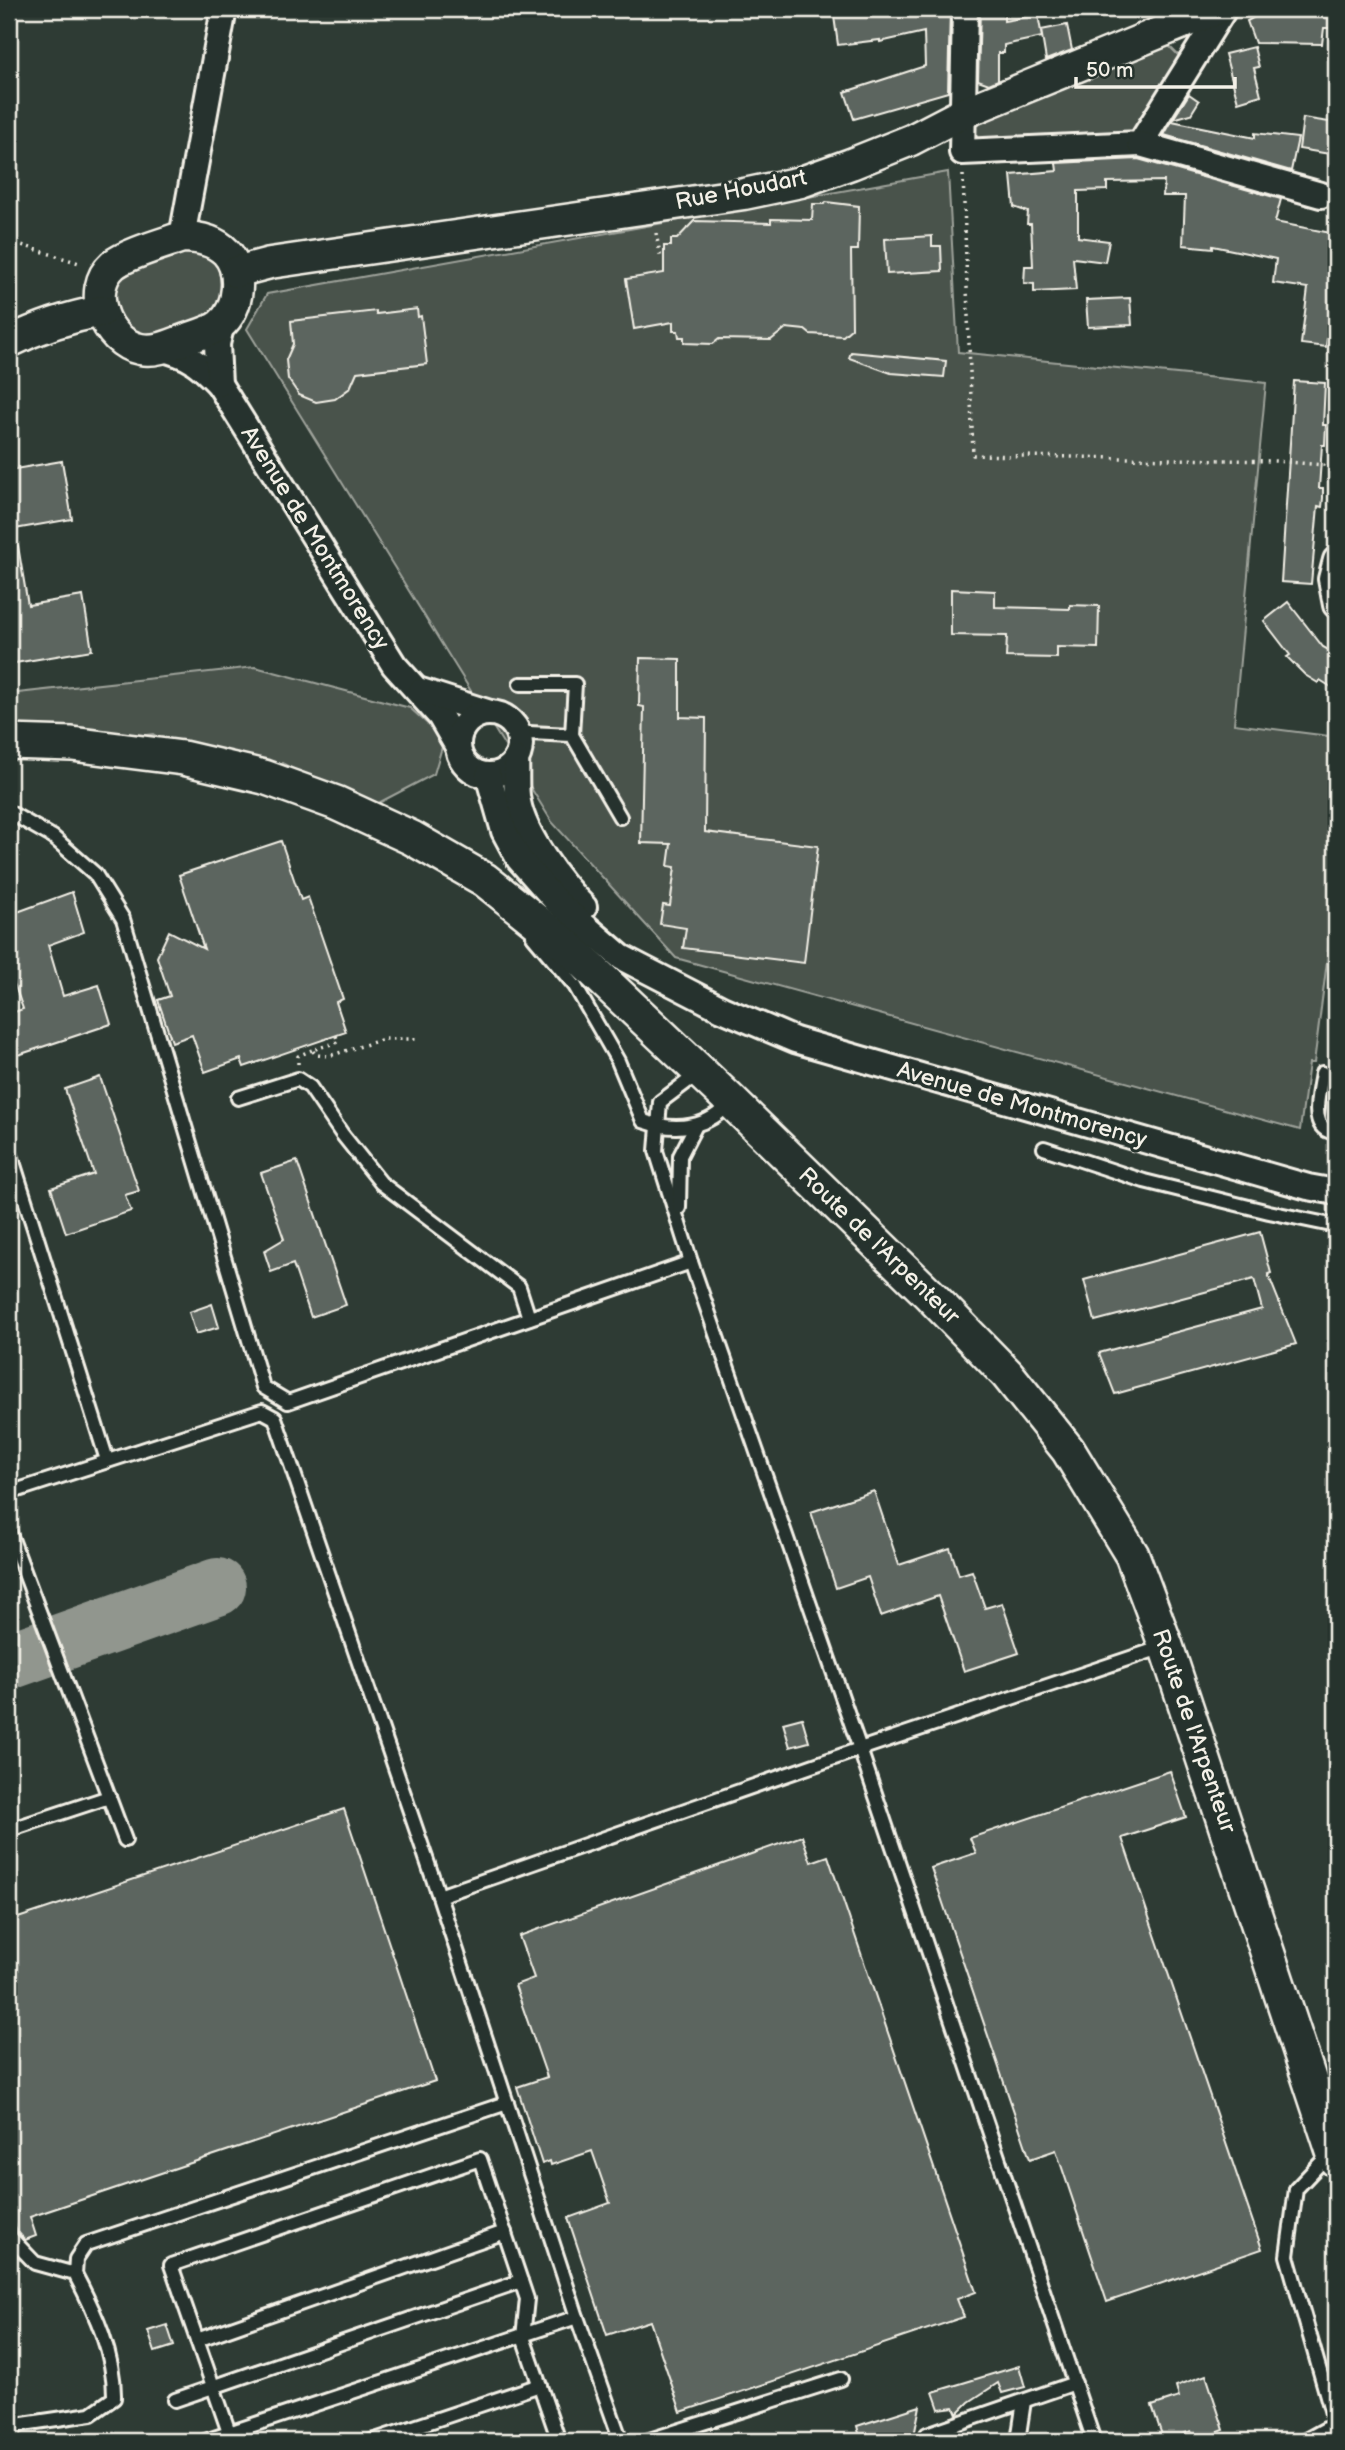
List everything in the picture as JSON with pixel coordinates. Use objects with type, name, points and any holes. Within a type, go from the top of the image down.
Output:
[{"type":"main road","name":"Route de l'Arpenteur","points":[[9,743],[72,744],[183,758],[264,777],[337,803],[412,838],[485,880],[566,945],[700,1071],[930,1295],[1007,1374],[1068,1450],[1132,1555],[1166,1646],[1335,2155]]},
{"type":"street","points":[[182,237],[224,9]]},
{"type":"street","points":[[965,9],[962,152],[1140,144],[1321,195]]},
{"type":"street","name":"Rue Houdart","points":[[236,272],[270,263],[744,194],[789,184],[851,164],[911,140],[963,113],[1217,9]]},
{"type":"street","points":[[1140,144],[1224,9]]},
{"type":"street","points":[[182,237],[209,241],[227,253],[236,272],[235,302],[222,323],[196,335],[160,348],[144,350],[129,346],[117,339],[108,327],[102,311],[101,289],[107,272],[114,264],[182,237]]},
{"type":"street","points":[[9,342],[72,317],[102,311]]},
{"type":"street","name":"Avenue de Montmorency","points":[[219,384],[217,344],[222,323]]},
{"type":"street","name":"Avenue de Montmorency","points":[[160,348],[200,363],[219,384],[394,665],[440,716],[458,747]]},
{"type":"street","points":[[1336,560],[1331,579],[1336,605]]},
{"type":"street","name":"Avenue de Montmorency","points":[[415,689],[490,713]]},
{"type":"street","points":[[490,713],[496,713],[510,721],[518,748],[507,769],[488,775],[469,767],[461,758],[458,747],[459,734],[464,724],[475,716],[490,713]]},
{"type":"street","name":"Avenue de Montmorency","points":[[518,748],[518,803],[534,841],[571,894],[624,946],[722,1009]]},
{"type":"street","name":"Avenue de Montmorency","points":[[488,775],[504,831],[519,859],[557,902],[621,957],[722,1009],[795,1040],[1308,1187],[1333,1190]]},
{"type":"lane","points":[[520,684],[575,684],[572,735],[620,817]]},
{"type":"lane","points":[[518,748],[529,733],[572,735]]},
{"type":"lane","points":[[9,812],[52,837],[95,874],[122,919],[263,1387],[288,1402],[691,1262]]},
{"type":"lane","points":[[485,880],[575,986],[618,1061],[643,1121],[657,1126],[695,1127],[723,1112],[731,1101]]},
{"type":"lane","points":[[700,1071],[660,1102],[656,1151],[691,1262],[860,1749],[1094,2441]]},
{"type":"lane","points":[[1322,1073],[1317,1120],[1321,1128],[1336,1133]]},
{"type":"lane","points":[[238,1098],[299,1079],[310,1087],[342,1134],[381,1183],[519,1287],[529,1318]]},
{"type":"lane","points":[[1336,1083],[1332,1117],[1336,1122]]},
{"type":"lane","points":[[678,1219],[680,1156],[695,1127]]},
{"type":"lane","points":[[1044,1148],[1144,1181],[1336,1226]]},
{"type":"lane","points":[[9,1149],[107,1460]]},
{"type":"lane","points":[[9,1493],[262,1411],[275,1418],[439,1896],[577,2317],[621,2441]]},
{"type":"lane","points":[[9,1531],[125,1840]]},
{"type":"lane","points":[[439,1896],[860,1749],[1166,1646]]},
{"type":"lane","points":[[9,1830],[109,1797]]},
{"type":"lane","points":[[9,2430],[23,2424],[90,2414],[114,2398],[114,2377],[94,2310],[75,2274],[76,2259],[86,2244],[507,2103]]},
{"type":"lane","points":[[1304,2441],[1335,2424],[1287,2256],[1296,2189],[1335,2155]]},
{"type":"lane","points":[[230,2437],[171,2265],[480,2159],[527,2299],[523,2337],[559,2441]]},
{"type":"lane","points":[[197,2340],[505,2232]]},
{"type":"lane","points":[[9,2236],[35,2263],[75,2274]]},
{"type":"lane","points":[[176,2400],[521,2281]]},
{"type":"lane","points":[[205,2441],[230,2437],[577,2317]]},
{"type":"lane","points":[[646,2441],[841,2378]]},
{"type":"lane","points":[[929,2441],[927,2434],[1075,2383]]},
{"type":"lane","points":[[372,2441],[540,2385]]},
{"type":"lane","points":[[1018,2441],[1024,2401]]},
{"type":"path","points":[[962,152],[973,455],[1275,461],[1336,466]]},
{"type":"path","points":[[656,233],[661,259]]},
{"type":"path","points":[[9,241],[107,272]]},
{"type":"path","points":[[336,1035],[338,1042],[312,1050],[316,1055],[329,1056],[384,1039],[416,1039]]},
{"type":"shaded area","points":[[1166,43],[1180,57],[1129,138],[968,147],[971,126]]},
{"type":"shaded area","points":[[948,172],[958,352],[1266,383],[1234,724],[1336,737],[1336,891],[1314,1063],[1309,1063],[1300,1130],[676,958],[552,822],[247,329],[267,294]]},
{"type":"shaded area","points":[[185,249],[207,250],[229,280],[215,316],[151,340],[119,323],[115,295],[118,283],[123,277],[129,271]]},
{"type":"shaded area","points":[[255,667],[410,708],[432,728],[442,747],[434,774],[367,809],[282,763],[238,765],[187,756],[153,734],[118,739],[9,730],[9,694]]},
{"type":"building","points":[[833,9],[950,9],[948,92],[854,119],[845,92],[925,66],[924,32],[880,42],[838,45]]},
{"type":"building","points":[[980,9],[1004,9],[1004,21],[1038,15],[1042,37],[1004,45],[1004,53],[998,53],[998,80],[989,84],[978,80]]},
{"type":"building","points":[[1269,9],[1332,9],[1334,28],[1324,28],[1322,44],[1255,43],[1247,21]]},
{"type":"building","points":[[1067,25],[1072,50],[1046,60],[1041,30]]},
{"type":"building","points":[[1254,47],[1259,67],[1254,68],[1261,95],[1238,102],[1225,54]]},
{"type":"building","points":[[1189,94],[1199,101],[1191,114],[1173,119]]},
{"type":"building","points":[[1303,118],[1336,123],[1336,155],[1299,149]]},
{"type":"building","points":[[1172,121],[1255,138],[1255,133],[1298,138],[1291,171],[1164,135]]},
{"type":"building","points":[[1138,159],[1281,199],[1275,222],[1336,234],[1336,315],[1330,314],[1326,347],[1301,344],[1308,288],[1273,283],[1276,259],[1213,246],[1183,245],[1185,196],[1163,196],[1164,181],[1107,182],[1107,190],[1078,191],[1078,237],[1109,241],[1105,262],[1073,258],[1076,290],[1034,292],[1034,284],[1024,283],[1025,266],[1033,266],[1031,224],[1027,224],[1028,212],[1014,207],[1011,175],[1057,171],[1056,163]]},
{"type":"building","points":[[826,202],[859,206],[858,250],[851,250],[852,328],[843,336],[810,334],[805,330],[786,328],[771,340],[719,339],[713,344],[684,343],[684,337],[679,337],[678,331],[673,331],[673,322],[634,329],[626,279],[664,273],[664,246],[671,246],[671,239],[677,239],[694,221],[771,223],[771,219],[812,220],[813,204]]},
{"type":"building","points":[[932,236],[932,246],[941,246],[942,271],[887,274],[885,239]]},
{"type":"building","points":[[1130,298],[1132,325],[1088,327],[1086,300]]},
{"type":"building","points":[[417,309],[418,317],[421,316],[427,364],[357,372],[350,388],[335,399],[316,402],[299,395],[288,379],[286,360],[293,344],[291,321]]},
{"type":"building","points":[[851,352],[946,361],[944,377],[891,373],[849,358]]},
{"type":"building","points":[[1294,381],[1325,383],[1325,445],[1322,445],[1319,488],[1323,488],[1323,498],[1322,507],[1318,506],[1311,584],[1281,582]]},
{"type":"building","points":[[62,461],[72,519],[9,530],[9,470]]},
{"type":"building","points":[[9,546],[18,546],[28,605],[83,596],[92,650],[9,664]]},
{"type":"building","points":[[951,589],[995,591],[995,607],[1070,609],[1070,605],[1099,606],[1098,648],[1057,647],[1057,658],[1006,657],[1007,636],[951,635]]},
{"type":"building","points":[[1288,602],[1323,647],[1336,654],[1336,690],[1305,675],[1287,657],[1290,655],[1264,621]]},
{"type":"building","points":[[640,658],[680,659],[680,717],[706,718],[705,832],[818,846],[804,963],[683,948],[686,928],[660,924],[663,905],[670,906],[675,867],[668,866],[671,844],[641,843],[644,707],[639,706]]},
{"type":"building","points":[[281,841],[301,900],[308,897],[343,999],[336,1002],[346,1032],[244,1067],[241,1059],[205,1072],[192,1035],[172,1042],[158,1000],[170,996],[157,957],[169,931],[204,949],[179,875]]},
{"type":"building","points":[[72,892],[84,932],[48,945],[63,996],[99,985],[111,1024],[9,1058],[9,1014],[23,1009],[9,969],[9,915]]},
{"type":"building","points":[[100,1077],[139,1191],[125,1195],[131,1211],[66,1233],[51,1188],[94,1174],[65,1089]]},
{"type":"building","points":[[297,1161],[346,1305],[311,1317],[293,1264],[271,1272],[264,1251],[284,1239],[261,1173]]},
{"type":"building","points":[[1260,1232],[1271,1273],[1268,1274],[1296,1344],[1115,1394],[1099,1353],[1262,1309],[1254,1279],[1095,1321],[1084,1280]]},
{"type":"building","points":[[212,1304],[219,1327],[196,1334],[189,1312]]},
{"type":"building","points":[[874,1491],[899,1565],[950,1548],[959,1575],[972,1571],[985,1608],[1002,1603],[1019,1653],[964,1671],[938,1596],[881,1616],[868,1577],[836,1588],[811,1512]]},
{"type":"building","points":[[802,1718],[809,1742],[790,1747],[783,1723]]},
{"type":"building","points":[[1170,1771],[1186,1817],[1122,1838],[1262,2249],[1107,2302],[1056,2150],[1030,2159],[931,1868],[976,1853],[970,1838]]},
{"type":"building","points":[[344,1809],[435,2081],[30,2217],[36,2236],[25,2240],[17,2231],[9,2208],[9,1921]]},
{"type":"building","points":[[802,1836],[811,1862],[828,1856],[976,2292],[957,2299],[964,2317],[681,2412],[650,2321],[607,2335],[568,2218],[610,2203],[592,2151],[551,2165],[550,2161],[542,2164],[517,2087],[547,2077],[515,1985],[534,1978],[519,1936]]},
{"type":"building","points":[[167,2325],[174,2346],[155,2352],[148,2331]]},
{"type":"building","points":[[1019,2366],[1025,2387],[1002,2393],[998,2383],[969,2402],[957,2414],[954,2407],[939,2409],[933,2392]]},
{"type":"building","points":[[1206,2375],[1224,2430],[1195,2441],[1191,2431],[1164,2441],[1152,2406],[1179,2397],[1176,2386]]},
{"type":"building","points":[[920,2406],[913,2441],[861,2441],[857,2426]]},
{"type":"taxiway","points":[[9,1661],[217,1587]]}]
